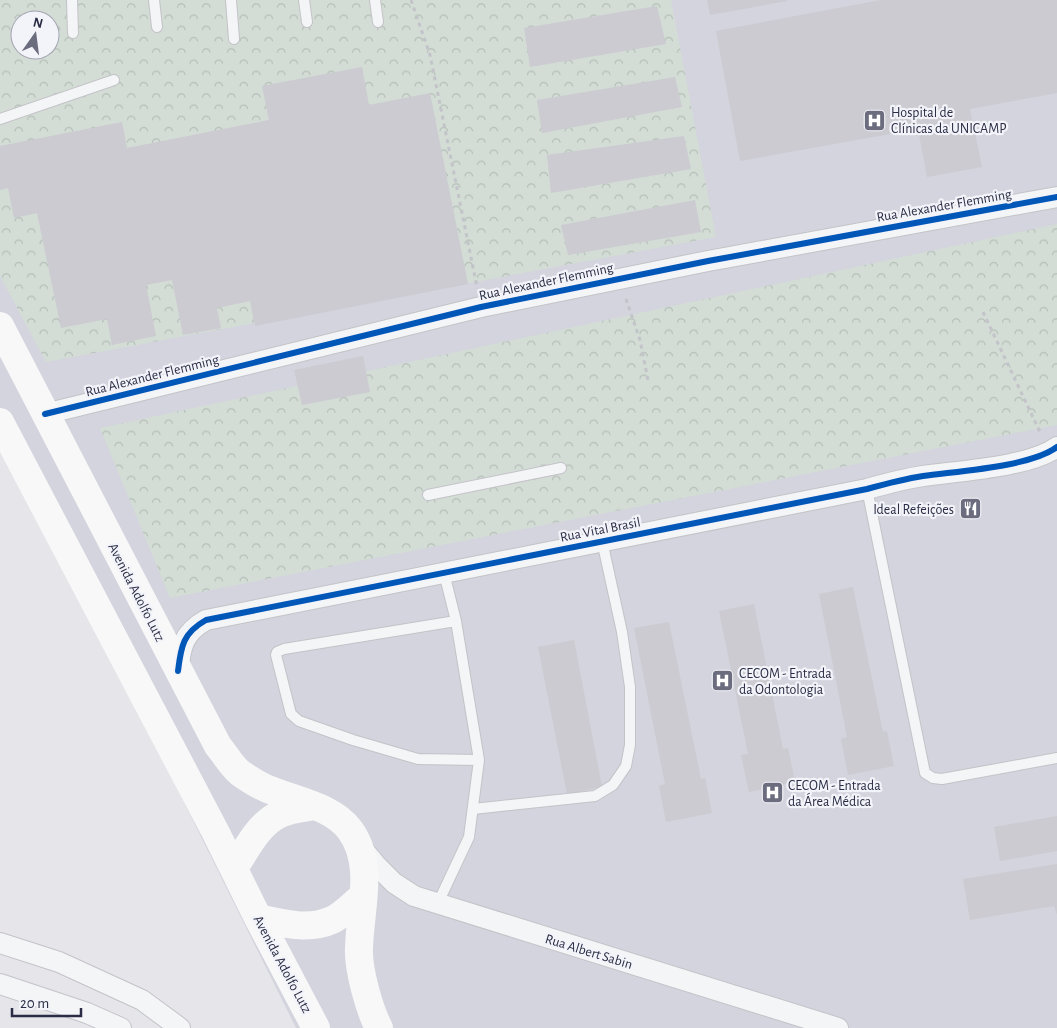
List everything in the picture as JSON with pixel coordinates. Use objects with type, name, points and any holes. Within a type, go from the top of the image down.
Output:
[{"type":"main road","name":"Avenida Adolfo Lutz","points":[[0,326],[218,746],[241,774],[270,790],[315,806],[334,816],[348,828],[358,843],[365,874],[359,950],[366,992],[379,1028]]},
{"type":"main road","name":"Avenida Adolfo Lutz","points":[[0,422],[316,1028]]},
{"type":"main road","points":[[234,868],[253,838],[265,824],[280,813],[315,806]]},
{"type":"main road","points":[[258,918],[295,926],[314,926],[332,920],[363,896]]},
{"type":"street","name":"Rua Alexander Flemming","points":[[45,414],[481,307],[708,261],[1057,197]]},
{"type":"street","name":"Rua Vital Brasil","points":[[178,671],[180,652],[186,636],[195,626],[206,620],[867,489],[907,479],[1016,463],[1053,450]]},
{"type":"street","name":"Rua Albert Sabin","points":[[358,843],[376,866],[394,883],[414,896],[838,1028]]},
{"type":"street","points":[[0,943],[59,962],[142,1000],[180,1028]]},
{"type":"street","points":[[0,984],[88,1013],[121,1028]]},
{"type":"lane","points":[[72,0],[73,33]]},
{"type":"lane","points":[[154,0],[157,27]]},
{"type":"lane","points":[[231,0],[234,39]]},
{"type":"lane","points":[[304,0],[307,22]]},
{"type":"lane","points":[[375,0],[378,22]]},
{"type":"lane","points":[[0,119],[114,80]]},
{"type":"lane","points":[[428,495],[561,468]]},
{"type":"lane","points":[[867,489],[925,772],[933,778],[942,780],[1057,758]]},
{"type":"lane","points":[[473,809],[595,796],[613,785],[626,766],[630,745],[630,688],[622,632],[602,541]]},
{"type":"lane","points":[[438,903],[469,836],[479,760],[456,621],[444,573]]},
{"type":"lane","points":[[456,621],[284,649],[276,655],[291,714],[299,721],[418,759],[479,760]]},
{"type":"path","points":[[411,0],[430,55],[481,307]]},
{"type":"path","points":[[626,299],[640,340],[648,380]]},
{"type":"path","points":[[983,312],[1053,450]]},
{"type":"shaded area","points":[[0,0],[1057,0],[1057,1028],[296,1028],[89,611],[0,439]]},
{"type":"green space","points":[[0,0],[671,0],[716,237],[46,362],[0,276]]},
{"type":"green space","points":[[1057,224],[1057,425],[170,598],[100,428]]},
{"type":"building","points":[[707,0],[787,0],[787,1],[710,15]]},
{"type":"building","points":[[881,0],[1057,0],[1057,93],[970,109],[982,167],[927,177],[918,129],[740,161],[716,31]]},
{"type":"building","points":[[657,6],[666,44],[530,67],[524,28]]},
{"type":"building","points":[[362,67],[369,105],[430,93],[468,284],[255,326],[250,301],[217,308],[221,328],[183,335],[172,280],[146,285],[156,336],[112,345],[107,319],[61,328],[37,213],[14,218],[8,188],[0,190],[0,146],[122,122],[127,148],[269,120],[262,86]]},
{"type":"building","points":[[675,77],[682,107],[542,133],[537,100]]},
{"type":"building","points":[[684,136],[691,169],[551,193],[547,155]]},
{"type":"building","points":[[695,200],[701,232],[568,255],[561,225]]},
{"type":"building","points":[[363,356],[370,392],[302,405],[294,370]]},
{"type":"building","points":[[853,587],[883,732],[887,731],[894,766],[848,775],[841,739],[847,737],[819,594]]},
{"type":"building","points":[[754,604],[783,749],[788,748],[795,782],[749,792],[741,755],[748,754],[719,611]]},
{"type":"building","points":[[669,622],[701,779],[705,778],[712,813],[666,822],[659,786],[665,784],[634,628]]},
{"type":"building","points":[[574,640],[602,787],[567,794],[538,647]]},
{"type":"building","points":[[1057,816],[1057,851],[1000,861],[994,827]]},
{"type":"building","points":[[1057,864],[1057,915],[1054,906],[970,920],[963,879]]},
{"type":"cycle path","points":[[45,414],[481,307],[708,261],[1057,197]]},
{"type":"cycle path","points":[[178,671],[180,654],[188,635],[206,620],[867,489],[923,476],[1012,464],[1045,454],[1057,447]]},
{"type":"place","name":"Hospital de Clínicas da UNICAMP","points":[[875,120]]},
{"type":"place","name":"Ideal Refeições","points":[[970,509]]},
{"type":"place","name":"CECOM - Entrada da Odontologia","points":[[723,681]]},
{"type":"place","name":"CECOM - Entrada da Área Médica","points":[[772,793]]}]
